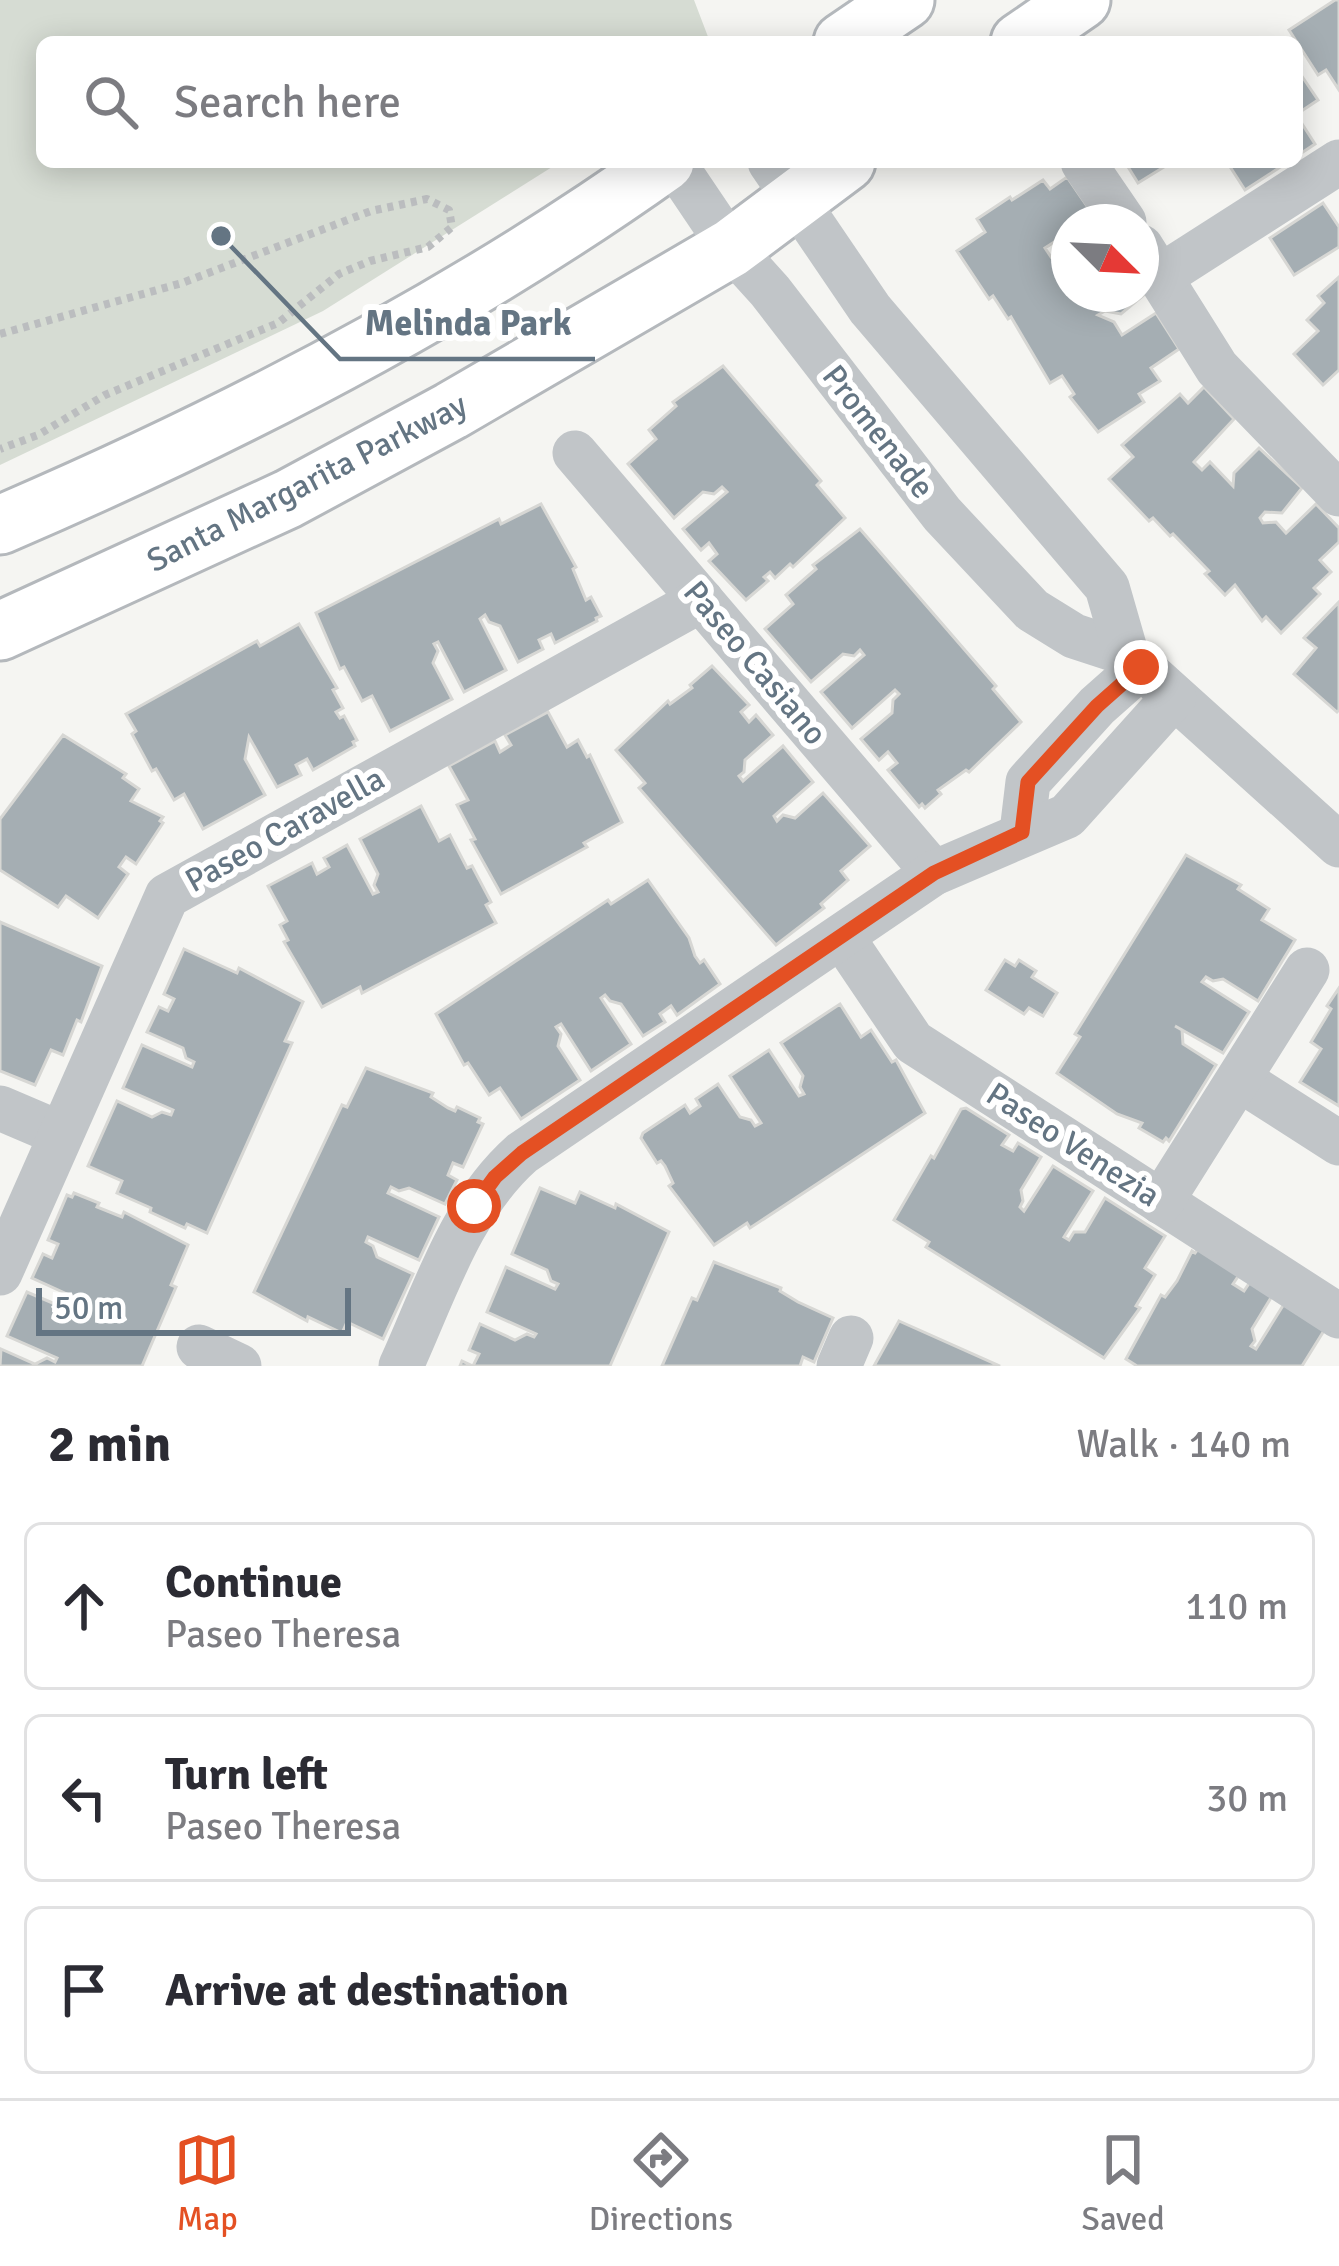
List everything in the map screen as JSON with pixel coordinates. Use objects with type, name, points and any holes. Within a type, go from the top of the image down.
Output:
[{"type":"main road","points":[[851,36],[904,0]]},
{"type":"main road","points":[[1029,36],[1081,0]]},
{"type":"main road","points":[[0,525],[177,444],[346,356],[501,268],[659,168]]},
{"type":"main road","name":"Santa Margarita Parkway","points":[[0,631],[288,499],[452,411],[731,248],[783,181],[826,168]]},
{"type":"street","points":[[1159,258],[1339,162]]},
{"type":"street","name":"Promenade","points":[[673,168],[942,514],[1032,610],[1147,672],[1339,845]]},
{"type":"street","points":[[1087,168],[1112,204]]},
{"type":"street","points":[[401,1366],[474,1206],[495,1177],[540,1140],[934,873],[1067,816],[1147,672],[1107,587],[870,309],[783,181]]},
{"type":"street","points":[[1159,275],[1217,368],[1339,494]]},
{"type":"street","name":"Paseo Casiano","points":[[575,453],[934,873]]},
{"type":"street","points":[[942,514],[998,463]]},
{"type":"street","name":"Paseo Caravella","points":[[1,1269],[167,896],[701,600]]},
{"type":"street","name":"Paseo Venezia","points":[[842,938],[913,1042],[1339,1316]]},
{"type":"street","points":[[1161,1202],[1307,970]]},
{"type":"street","points":[[1239,1078],[1339,1143]]},
{"type":"street","points":[[0,1108],[61,1135]]},
{"type":"path","points":[[0,334],[182,283],[371,211],[427,200],[449,210],[452,227],[428,247],[339,274],[278,323],[105,395],[38,435],[0,449]]},
{"type":"shaded area","points":[[0,0],[694,0],[708,36],[36,36],[36,168],[550,168],[323,311],[0,465]]},
{"type":"building","points":[[1339,0],[1339,90],[1326,70],[1318,75],[1303,52],[1303,36],[1293,36],[1289,30]]},
{"type":"building","points":[[1303,78],[1318,100],[1303,110]]},
{"type":"building","points":[[1303,125],[1315,144],[1303,152]]},
{"type":"building","points":[[1129,168],[1162,168],[1138,183]]},
{"type":"building","points":[[1231,168],[1279,168],[1245,190]]},
{"type":"building","points":[[1067,177],[1086,204],[1051,204],[1051,244],[1045,248],[1051,257],[1051,312],[1103,312],[1098,315],[1114,322],[1122,335],[1156,313],[1179,349],[1151,368],[1160,381],[1139,394],[1144,402],[1098,432],[1070,397],[1074,394],[1062,376],[1050,383],[1011,317],[993,296],[989,299],[957,251],[985,232],[977,219],[1010,197],[1043,180],[1050,189]]},
{"type":"building","points":[[1323,203],[1339,227],[1339,247],[1294,275],[1270,238]]},
{"type":"building","points":[[1339,277],[1339,370],[1323,385],[1294,354],[1318,331],[1307,320],[1324,303],[1318,296]]},
{"type":"building","points":[[723,366],[821,481],[817,485],[845,518],[793,567],[790,564],[775,578],[770,572],[764,577],[768,581],[746,600],[709,561],[717,554],[709,543],[701,550],[683,529],[727,492],[722,487],[714,494],[703,492],[674,518],[628,464],[656,439],[649,430],[676,406],[673,402]]},
{"type":"building","points":[[1204,387],[1234,419],[1194,462],[1202,470],[1210,462],[1233,486],[1234,473],[1259,448],[1302,488],[1282,513],[1265,512],[1260,518],[1263,523],[1276,522],[1286,533],[1316,504],[1339,528],[1339,542],[1320,560],[1331,572],[1314,588],[1320,594],[1281,633],[1266,617],[1262,621],[1235,585],[1225,595],[1173,534],[1153,518],[1149,521],[1109,479],[1133,457],[1122,445],[1180,394],[1188,403]]},
{"type":"building","points":[[541,504],[576,567],[586,600],[591,597],[601,616],[555,643],[551,634],[539,640],[543,649],[518,662],[500,626],[485,615],[480,619],[506,670],[464,692],[438,642],[434,644],[438,651],[433,663],[452,699],[390,731],[372,696],[362,701],[344,667],[340,669],[316,613],[499,519],[501,524]]},
{"type":"building","points":[[860,529],[996,686],[993,689],[1021,722],[969,772],[938,790],[941,794],[925,808],[919,807],[888,770],[897,763],[888,752],[879,760],[861,739],[892,713],[899,694],[895,690],[852,728],[821,692],[864,655],[860,650],[854,656],[843,654],[811,682],[765,629],[793,604],[786,595],[816,569],[813,565]]},
{"type":"building","points":[[1339,602],[1337,712],[1294,674],[1316,648],[1304,638]]},
{"type":"building","points":[[299,624],[337,688],[333,690],[343,708],[336,712],[344,716],[357,740],[355,746],[313,770],[307,759],[296,765],[301,775],[277,787],[249,737],[245,759],[265,795],[203,829],[184,794],[174,800],[156,769],[152,771],[126,714],[257,641],[260,646]]},
{"type":"building","points":[[712,666],[749,705],[741,712],[749,722],[756,715],[773,735],[745,760],[739,776],[743,781],[783,746],[813,782],[774,816],[777,821],[783,815],[795,818],[823,793],[870,846],[841,871],[848,880],[821,904],[824,908],[776,945],[639,788],[645,783],[616,750]]},
{"type":"building","points":[[548,712],[567,747],[578,740],[590,755],[622,822],[501,894],[471,840],[475,839],[457,805],[468,800],[449,766],[495,741],[500,752],[511,745],[505,735]]},
{"type":"building","points":[[63,735],[126,774],[123,778],[139,789],[131,801],[163,817],[136,864],[126,857],[119,867],[128,874],[98,918],[66,896],[58,907],[0,870],[0,819]]},
{"type":"building","points":[[421,806],[439,841],[450,835],[467,868],[472,866],[496,923],[362,993],[360,987],[322,1007],[284,942],[288,940],[280,925],[287,921],[268,886],[312,863],[317,874],[329,867],[324,858],[347,845],[373,894],[378,892],[374,885],[378,874],[360,839]]},
{"type":"building","points":[[1186,855],[1241,885],[1238,889],[1269,909],[1262,920],[1295,940],[1258,1001],[1223,979],[1206,977],[1202,982],[1249,1012],[1223,1053],[1175,1026],[1182,1030],[1183,1044],[1216,1065],[1169,1141],[1163,1142],[1139,1128],[1142,1123],[1117,1114],[1057,1073],[1080,1037],[1075,1034]]},
{"type":"building","points":[[648,880],[689,938],[695,956],[700,963],[704,960],[720,984],[677,1015],[671,1006],[660,1014],[665,1022],[643,1036],[621,1004],[605,995],[601,998],[631,1044],[591,1071],[561,1024],[556,1027],[561,1034],[558,1046],[580,1080],[521,1119],[500,1088],[489,1095],[468,1063],[464,1065],[436,1014],[608,900],[611,904]]},
{"type":"building","points":[[0,922],[102,966],[63,1055],[51,1050],[35,1085],[0,1071]]},
{"type":"building","points":[[184,949],[237,973],[239,968],[303,1002],[285,1041],[292,1043],[207,1233],[150,1212],[151,1208],[117,1193],[122,1181],[88,1166],[117,1101],[152,1117],[162,1112],[171,1115],[173,1110],[123,1088],[142,1045],[192,1067],[194,1062],[186,1058],[183,1048],[147,1032],[159,1007],[168,1011],[174,999],[164,994]]},
{"type":"building","points":[[1005,960],[1015,966],[1019,960],[1036,971],[1032,977],[1057,993],[1043,1016],[1029,1008],[1024,1014],[986,990]]},
{"type":"building","points":[[1339,988],[1339,1106],[1300,1082],[1321,1049],[1311,1042]]},
{"type":"building","points":[[840,1004],[861,1037],[871,1030],[892,1062],[896,1060],[925,1113],[750,1228],[747,1223],[714,1245],[669,1186],[673,1183],[665,1166],[657,1163],[641,1138],[643,1133],[685,1105],[690,1113],[700,1106],[696,1099],[718,1084],[740,1117],[755,1126],[761,1123],[730,1076],[769,1050],[799,1096],[804,1094],[800,1087],[803,1076],[781,1043]]},
{"type":"building","points":[[366,1068],[433,1093],[431,1097],[448,1108],[455,1111],[457,1107],[483,1124],[463,1167],[453,1163],[448,1175],[457,1180],[445,1204],[409,1188],[391,1187],[388,1193],[439,1217],[419,1260],[368,1237],[366,1242],[377,1257],[413,1274],[383,1339],[347,1322],[342,1333],[308,1317],[307,1321],[254,1292],[342,1105],[347,1107]]},
{"type":"building","points":[[961,1109],[1009,1135],[1002,1145],[1013,1151],[1018,1143],[1041,1157],[1021,1190],[1024,1211],[1053,1166],[1093,1191],[1064,1237],[1069,1240],[1074,1232],[1085,1232],[1105,1198],[1165,1236],[1145,1268],[1155,1275],[1136,1306],[1140,1308],[1104,1358],[926,1247],[929,1242],[894,1220]]},
{"type":"building","points":[[540,1188],[575,1203],[580,1192],[615,1208],[616,1204],[669,1232],[610,1366],[473,1366],[479,1354],[469,1350],[480,1324],[515,1340],[536,1334],[487,1312],[506,1267],[555,1289],[558,1284],[551,1281],[547,1270],[512,1254]]},
{"type":"building","points":[[74,1193],[188,1245],[171,1285],[176,1287],[142,1366],[0,1366],[1,1349],[35,1364],[57,1358],[7,1336],[27,1292],[76,1313],[79,1308],[67,1294],[32,1278],[43,1254],[52,1258],[58,1244],[48,1240],[67,1195]]},
{"type":"building","points":[[1198,1249],[1239,1275],[1233,1284],[1244,1291],[1250,1282],[1272,1296],[1252,1329],[1255,1341],[1251,1346],[1256,1349],[1284,1304],[1325,1329],[1302,1366],[1137,1366],[1126,1359],[1161,1295],[1165,1297],[1192,1251]]},
{"type":"building","points":[[714,1262],[781,1288],[798,1302],[833,1318],[814,1362],[803,1357],[800,1366],[662,1366]]},
{"type":"building","points":[[899,1321],[1000,1366],[874,1366]]},
{"type":"place","name":"Melinda Park","points":[[221,236]]},
{"type":"route","points":[[474,1206],[495,1177],[522,1153],[934,873],[1022,832],[1028,782],[1097,706],[1141,667]]}]
